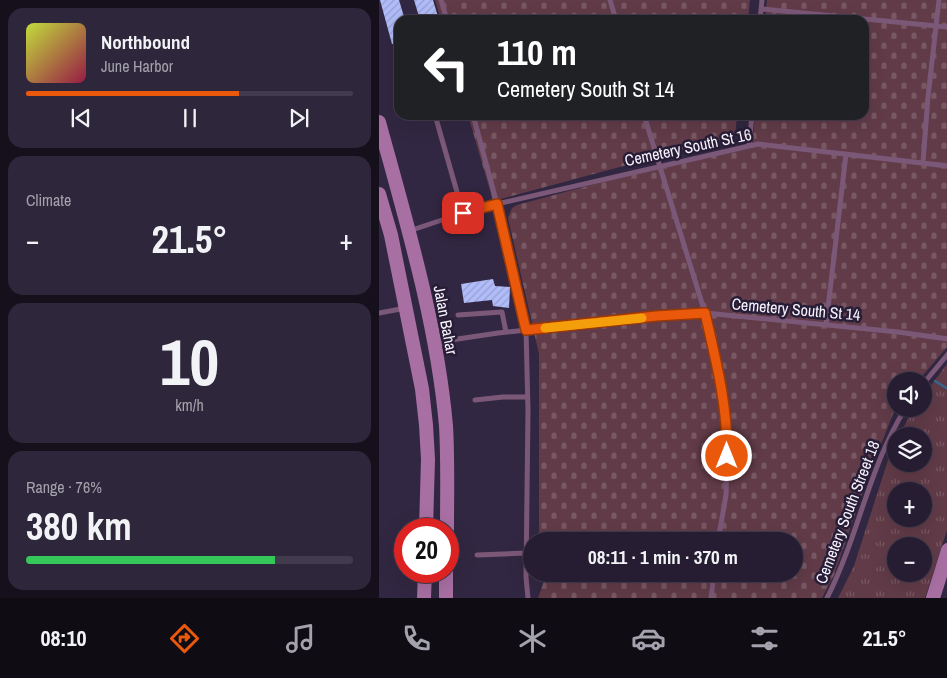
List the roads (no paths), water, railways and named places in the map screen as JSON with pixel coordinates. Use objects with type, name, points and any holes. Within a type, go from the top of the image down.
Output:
[{"type":"main road","name":"Jalan Bahar","points":[[379,122],[409,231],[434,346],[446,426],[447,518]]},
{"type":"main road","points":[[379,194],[391,235],[421,390],[428,458],[426,518]]},
{"type":"main road","points":[[933,598],[947,550]]},
{"type":"main road","points":[[424,598],[425,583]]},
{"type":"main road","points":[[446,583],[446,598]]},
{"type":"lane","points":[[441,0],[446,15]]},
{"type":"lane","points":[[611,0],[615,15]]},
{"type":"lane","points":[[760,15],[762,0]]},
{"type":"lane","points":[[923,162],[928,96],[939,0]]},
{"type":"lane","points":[[761,9],[823,15]]},
{"type":"lane","points":[[869,19],[947,27]]},
{"type":"lane","points":[[436,120],[463,213]]},
{"type":"lane","points":[[474,120],[497,204],[526,330],[526,532]]},
{"type":"lane","points":[[645,120],[705,313],[721,380],[728,430],[726,495],[720,532]]},
{"type":"lane","points":[[749,146],[752,120]]},
{"type":"lane","name":"Cemetery South St 16","points":[[409,231],[497,204],[758,144],[947,166]]},
{"type":"lane","points":[[826,324],[846,154]]},
{"type":"lane","points":[[379,313],[406,308]]},
{"type":"lane","points":[[458,315],[502,312],[507,332]]},
{"type":"lane","name":"Cemetery South St 14","points":[[434,346],[451,340],[507,332],[656,316],[705,313],[826,324],[947,339]]},
{"type":"lane","points":[[932,373],[947,354]]},
{"type":"lane","points":[[475,400],[527,397]]},
{"type":"lane","name":"Cemetery South Street 18","points":[[827,598],[838,576],[883,450],[900,417]]},
{"type":"lane","points":[[477,555],[523,553]]},
{"type":"lane","points":[[526,582],[528,598]]},
{"type":"lane","points":[[711,598],[713,582]]},
{"type":"waterway","points":[[935,381],[948,389]]}]
